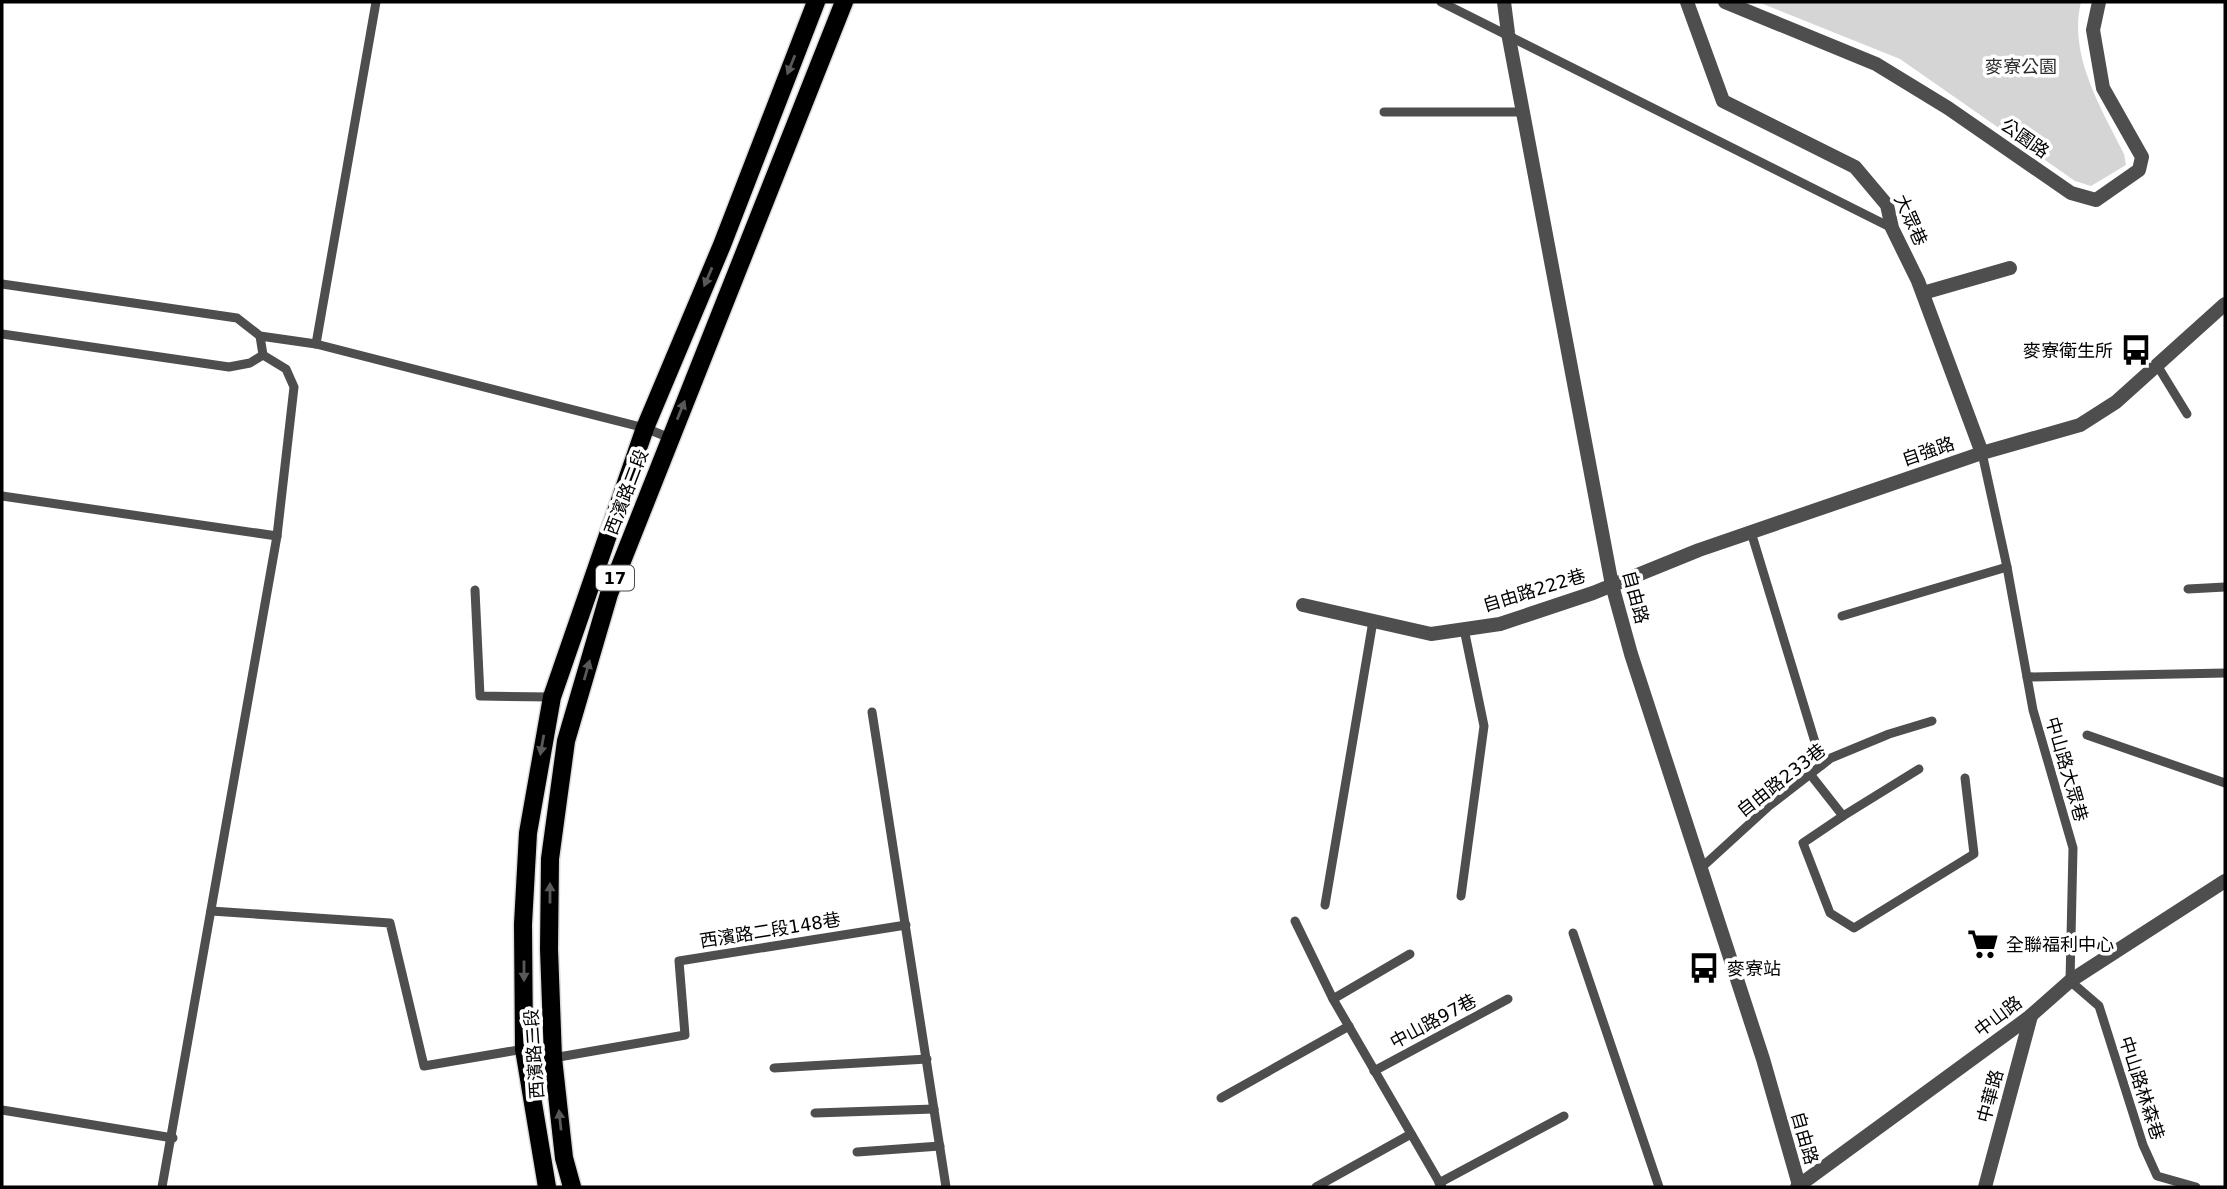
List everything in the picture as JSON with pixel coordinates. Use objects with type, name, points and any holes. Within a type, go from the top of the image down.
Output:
[{"type":"main road","name":"西濱路二段","points":[[547,1187],[524,1049],[523,924],[528,833],[552,697],[645,428],[722,245],[816,2]]},
{"type":"main road","name":"西濱路二段","points":[[572,1187],[564,1158],[553,1058],[550,859],[566,741],[609,594],[844,2]]},
{"type":"street","name":"自由路","points":[[1504,2],[1522,112],[1612,585],[1631,654],[1763,1059],[1798,1186]]},
{"type":"street","name":"大眾巷","points":[[1687,2],[1723,102],[1854,167],[1887,205],[1892,228],[1923,292],[1982,453]]},
{"type":"street","name":"公園路","points":[[1725,2],[1876,64],[1948,108],[2071,192],[2096,200],[2138,170],[2142,157],[2103,88],[2093,30],[2099,2]]},
{"type":"street","points":[[1923,292],[2010,268]]},
{"type":"street","name":"自強路","points":[[1612,585],[1751,532],[1982,453],[2080,425],[2116,402],[2225,304]]},
{"type":"street","name":"自由路222巷","points":[[1303,605],[1431,634],[1500,624],[1612,585]]},
{"type":"street","name":"中山路","points":[[1798,1186],[2031,1016],[2070,981],[2225,881]]},
{"type":"street","name":"中華路","points":[[1985,1187],[2031,1016]]},
{"type":"lane","points":[[316,344],[376,2]]},
{"type":"lane","points":[[1441,2],[1508,33],[1892,228]]},
{"type":"lane","points":[[1384,113],[1522,112]]},
{"type":"lane","points":[[2,284],[237,318],[260,336],[316,344],[645,428],[670,438]]},
{"type":"lane","points":[[2,334],[229,367],[250,363],[263,355]]},
{"type":"lane","points":[[162,1187],[173,1138],[277,536],[294,387],[286,369],[263,355],[260,336]]},
{"type":"lane","points":[[2157,365],[2187,414]]},
{"type":"lane","name":"中山路大眾巷","points":[[1982,453],[2007,567],[2033,710],[2073,848],[2070,981]]},
{"type":"lane","points":[[2,496],[277,536]]},
{"type":"lane","points":[[1751,532],[1822,765]]},
{"type":"lane","points":[[1842,616],[2007,567]]},
{"type":"lane","points":[[2188,589],[2225,587]]},
{"type":"lane","points":[[475,590],[480,696],[552,697]]},
{"type":"lane","points":[[1325,905],[1373,621]]},
{"type":"lane","points":[[1461,896],[1484,726],[1464,629]]},
{"type":"lane","points":[[2027,677],[2225,673]]},
{"type":"lane","points":[[872,712],[946,1187]]},
{"type":"lane","name":"自由路233巷","points":[[1700,869],[1769,806],[1831,758],[1888,734],[1932,721]]},
{"type":"lane","name":"中山路大眾巷","points":[[2087,735],[2225,783]]},
{"type":"lane","points":[[1919,769],[1803,844],[1830,913],[1854,928],[1974,853],[1965,778]]},
{"type":"lane","points":[[1810,774],[1843,816]]},
{"type":"lane","points":[[211,911],[390,923],[424,1066],[524,1049]]},
{"type":"lane","points":[[1295,921],[1333,999],[1440,1185],[1564,1116]]},
{"type":"lane","name":"西濱路二段148巷","points":[[553,1058],[685,1035],[679,961],[906,925]]},
{"type":"lane","points":[[1573,933],[1659,1187]]},
{"type":"lane","points":[[1333,999],[1410,954]]},
{"type":"lane","name":"中山路林森巷","points":[[2070,981],[2099,1006],[2143,1145],[2161,1187]]},
{"type":"lane","name":"中山路97巷","points":[[1374,1071],[1508,999]]},
{"type":"lane","points":[[1221,1098],[1349,1026]]},
{"type":"lane","points":[[774,1068],[927,1059]]},
{"type":"lane","points":[[2,1110],[173,1138]]},
{"type":"lane","points":[[815,1113],[934,1110]]},
{"type":"lane","points":[[1316,1187],[1410,1134]]},
{"type":"lane","points":[[857,1152],[940,1146]]},
{"type":"lane","points":[[2157,1176],[2196,1187]]},
{"type":"green space","name":"麥寮公園","points":[[1758,2],[2081,2],[2078,22],[2083,61],[2097,100],[2124,154],[2126,165],[2091,186],[2075,181],[1900,59]]},
{"type":"place","name":"麥寮衛生所","points":[[2136,350]]},
{"type":"place","name":"全聯福利中心","points":[[1983,944]]},
{"type":"place","name":"麥寮站","points":[[1704,968]]}]
